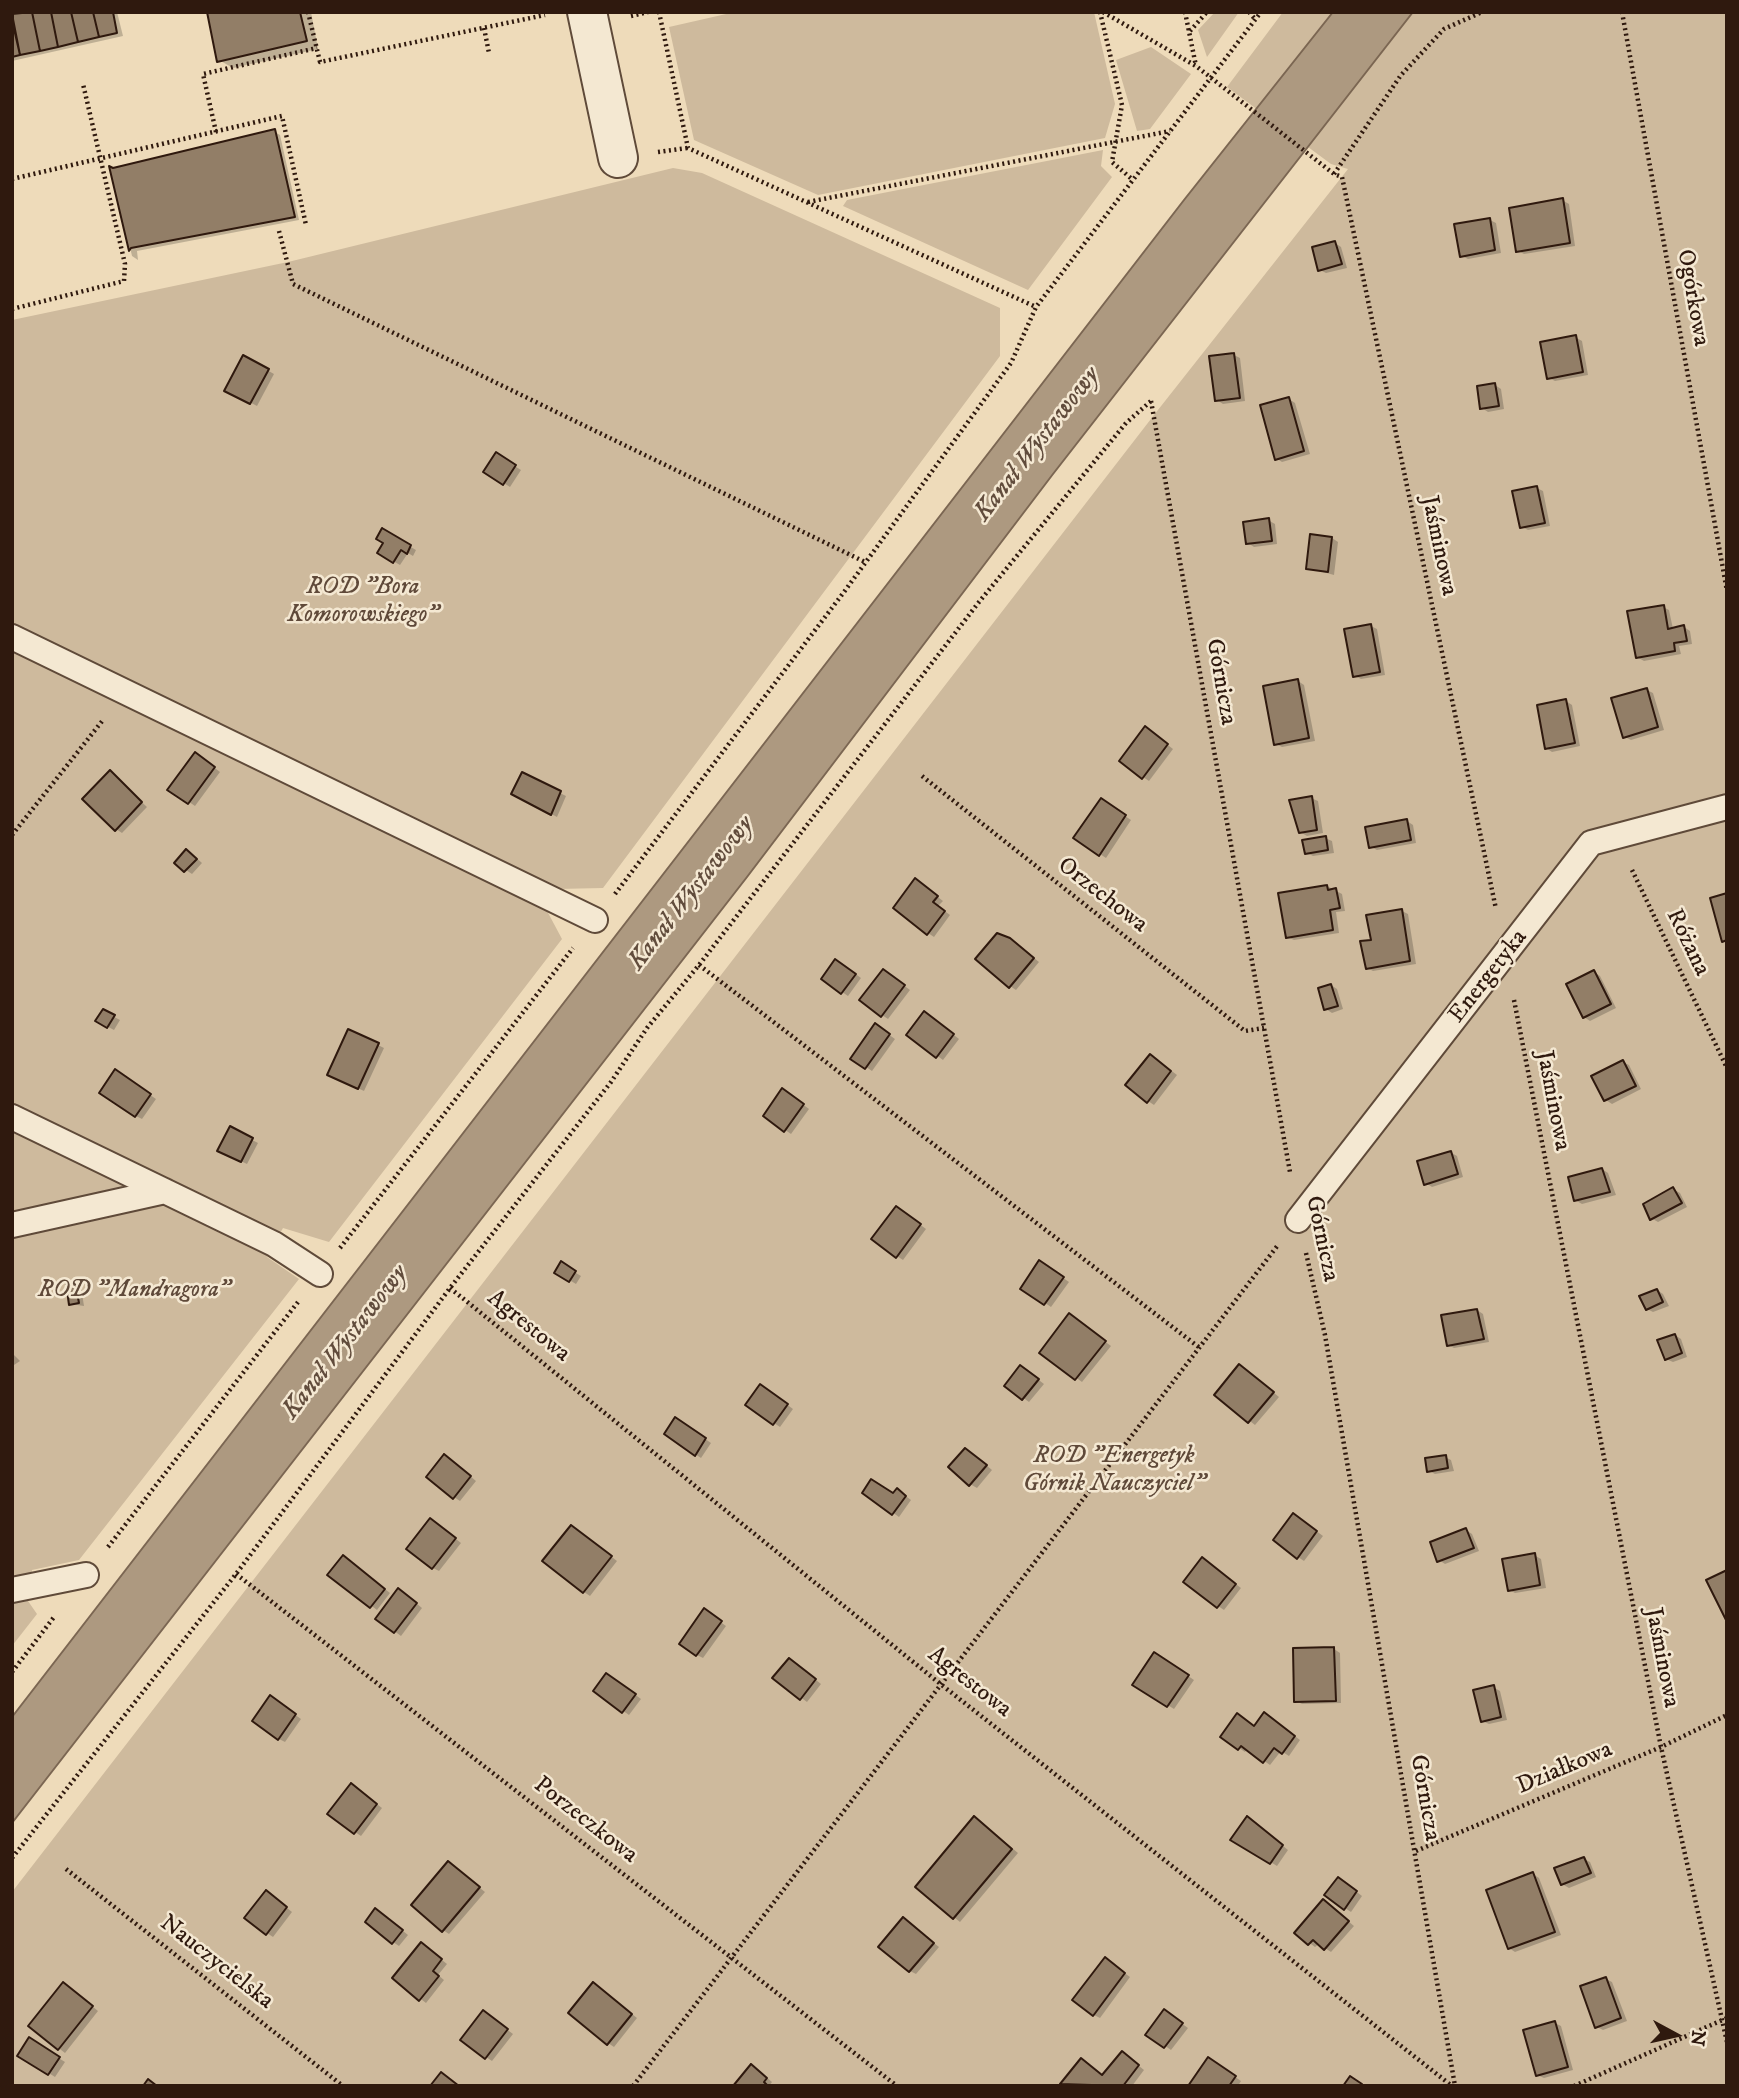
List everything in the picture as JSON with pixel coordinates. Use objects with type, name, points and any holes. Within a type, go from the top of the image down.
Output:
[{"type":"street","points":[[587,12],[618,158]]},
{"type":"lane","points":[[12,637],[594,920]]},
{"type":"lane","name":"Energetyka","points":[[1298,1220],[1506,956],[1591,843],[1727,807]]},
{"type":"lane","points":[[12,1117],[274,1244],[320,1274]]},
{"type":"lane","points":[[12,1225],[165,1191]]},
{"type":"lane","points":[[12,1590],[86,1576]]},
{"type":"path","points":[[308,12],[320,62],[556,12]]},
{"type":"path","points":[[514,12],[516,22]]},
{"type":"path","points":[[659,12],[688,148],[1036,307]]},
{"type":"path","points":[[1102,12],[1196,66],[1209,79],[1334,174],[1401,75],[1426,47],[1444,29],[1482,12]]},
{"type":"path","points":[[1102,12],[1122,105],[1112,162],[1133,180]]},
{"type":"path","points":[[1185,12],[1196,66]]},
{"type":"path","points":[[1189,32],[1207,12]]},
{"type":"path","points":[[1249,12],[1255,19]]},
{"type":"path","points":[[12,1672],[594,920],[864,562],[1012,363],[1036,307],[1261,12]]},
{"type":"path","name":"Ogórkowa","points":[[1622,12],[1727,591]]},
{"type":"path","points":[[484,28],[489,53]]},
{"type":"path","points":[[216,132],[203,74],[317,48]]},
{"type":"path","points":[[12,309],[124,281],[125,264],[83,84]]},
{"type":"path","points":[[12,179],[282,117],[306,225]]},
{"type":"path","points":[[808,202],[1170,131]]},
{"type":"path","name":"Jaśminowa","points":[[1334,174],[1342,177],[1506,956],[1661,1747],[1725,2019],[1727,2042]]},
{"type":"path","points":[[279,231],[293,284],[864,562]]},
{"type":"path","name":"Górnicza","points":[[699,965],[979,602],[1125,424],[1151,401],[1298,1220],[1325,1335],[1416,1852],[1453,2086]]},
{"type":"path","points":[[12,835],[125,692]]},
{"type":"path","name":"Orzechowa","points":[[922,776],[1245,1031],[1264,1028]]},
{"type":"path","name":"Różana","points":[[1615,835],[1727,1068]]},
{"type":"path","points":[[12,1858],[236,1574],[450,1288],[611,1082],[647,1028],[699,965],[1200,1348]]},
{"type":"path","points":[[634,2086],[1298,1220]]},
{"type":"path","name":"Agrestowa","points":[[450,1288],[943,1686],[1453,2086]]},
{"type":"path","name":"Porzeczkowa","points":[[236,1574],[897,2086]]},
{"type":"path","name":"Działkowa","points":[[1416,1852],[1661,1747],[1727,1715]]},
{"type":"path","name":"Nauczycielska","points":[[66,1869],[343,2086]]},
{"type":"path","points":[[1574,2086],[1725,2019]]},
{"type":"green space","points":[[735,12],[1094,12],[1115,104],[1105,138],[818,195],[694,140],[669,27]]},
{"type":"green space","points":[[1215,12],[1239,12],[1207,57],[1198,30]]},
{"type":"green space","name":"ROD \"Energetyk Górnik Nauczyciel\"","points":[[1283,12],[1727,12],[1727,2086],[12,2086],[12,1892],[1154,415],[1348,169],[1331,164],[1227,87]]},
{"type":"green space","points":[[1151,47],[1191,74],[1150,129],[1137,131],[1116,60]]},
{"type":"green space","points":[[1103,150],[1101,166],[1112,177],[1028,290],[843,206],[847,200]]},
{"type":"green space","name":"ROD \"Bora Komorowskiego\"","points":[[673,168],[702,173],[1000,308],[1000,356],[603,888],[557,889],[546,909],[562,939],[329,1242],[283,1228],[267,1257],[299,1279],[79,1560],[32,1570],[28,1601],[37,1614],[12,1646],[12,320],[288,262]]},
{"type":"water","name":"Kanał Wystawowy","points":[[1333,12],[1413,12],[1053,474],[747,877],[12,1823],[12,1717],[1184,200]]},
{"type":"building","points":[[32,12],[40,51],[20,55],[12,14]]},
{"type":"building","points":[[32,12],[51,12],[58,47],[40,51]]},
{"type":"building","points":[[51,12],[71,12],[78,42],[58,47]]},
{"type":"building","points":[[71,12],[93,12],[99,37],[78,42]]},
{"type":"building","points":[[93,12],[113,12],[117,33],[99,37]]},
{"type":"building","points":[[207,12],[300,12],[307,41],[217,62]]},
{"type":"building","points":[[12,20],[20,55],[12,57]]},
{"type":"building","points":[[275,129],[295,217],[131,248],[129,251],[109,166],[113,168]]},
{"type":"building","points":[[1563,198],[1570,243],[1516,252],[1509,208]]},
{"type":"building","points":[[1490,218],[1495,250],[1460,257],[1454,224]]},
{"type":"building","points":[[1335,241],[1342,264],[1318,271],[1312,247]]},
{"type":"building","points":[[1576,335],[1583,372],[1547,379],[1540,342]]},
{"type":"building","points":[[1234,353],[1240,398],[1215,401],[1209,356]]},
{"type":"building","points":[[243,355],[269,369],[250,404],[224,391]]},
{"type":"building","points":[[1495,383],[1499,406],[1480,409],[1477,386]]},
{"type":"building","points":[[1289,397],[1304,451],[1275,460],[1260,405]]},
{"type":"building","points":[[496,452],[516,465],[503,485],[483,472]]},
{"type":"building","points":[[1537,486],[1545,523],[1520,528],[1512,491]]},
{"type":"building","points":[[1269,518],[1272,541],[1246,544],[1243,522]]},
{"type":"building","points":[[382,528],[411,545],[407,554],[401,550],[393,563],[377,553],[383,543],[376,539]]},
{"type":"building","points":[[1310,534],[1332,537],[1328,572],[1306,569]]},
{"type":"building","points":[[1664,605],[1668,629],[1684,625],[1687,641],[1674,643],[1675,651],[1636,658],[1627,611]]},
{"type":"building","points":[[1371,624],[1380,672],[1353,677],[1344,629]]},
{"type":"building","points":[[1298,679],[1309,738],[1274,745],[1263,686]]},
{"type":"building","points":[[1647,688],[1658,727],[1623,738],[1611,698]]},
{"type":"building","points":[[1566,699],[1575,743],[1545,749],[1537,705]]},
{"type":"building","points":[[1145,726],[1168,744],[1142,779],[1119,761]]},
{"type":"building","points":[[195,752],[215,767],[188,804],[167,790]]},
{"type":"building","points":[[110,770],[142,802],[115,831],[82,799]]},
{"type":"building","points":[[522,772],[561,791],[551,815],[511,794]]},
{"type":"building","points":[[1312,796],[1317,830],[1299,833],[1289,800]]},
{"type":"building","points":[[1101,798],[1126,815],[1099,856],[1073,838]]},
{"type":"building","points":[[1407,819],[1411,840],[1369,848],[1365,827]]},
{"type":"building","points":[[1326,836],[1328,850],[1305,854],[1302,840]]},
{"type":"building","points":[[186,849],[197,859],[184,872],[174,863]]},
{"type":"building","points":[[915,878],[938,896],[933,902],[945,911],[927,935],[893,908]]},
{"type":"building","points":[[1327,885],[1328,890],[1336,888],[1340,908],[1330,910],[1333,930],[1286,938],[1278,893]]},
{"type":"building","points":[[1727,893],[1727,940],[1722,942],[1710,898]]},
{"type":"building","points":[[1402,909],[1410,961],[1366,969],[1360,941],[1371,940],[1366,915]]},
{"type":"building","points":[[997,933],[1010,938],[1034,958],[1009,988],[975,959]]},
{"type":"building","points":[[835,959],[856,974],[841,994],[821,979]]},
{"type":"building","points":[[883,969],[905,985],[881,1017],[859,1000]]},
{"type":"building","points":[[1594,970],[1611,1004],[1583,1018],[1566,984]]},
{"type":"building","points":[[1331,984],[1338,1006],[1324,1010],[1318,988]]},
{"type":"building","points":[[103,1009],[115,1015],[107,1028],[95,1021]]},
{"type":"building","points":[[924,1011],[954,1034],[936,1058],[906,1035]]},
{"type":"building","points":[[875,1023],[890,1034],[865,1069],[850,1059]]},
{"type":"building","points":[[348,1029],[379,1043],[358,1089],[327,1075]]},
{"type":"building","points":[[1150,1054],[1171,1071],[1147,1103],[1125,1085]]},
{"type":"building","points":[[1623,1060],[1636,1086],[1604,1101],[1591,1076]]},
{"type":"building","points":[[115,1069],[151,1094],[135,1117],[99,1093]]},
{"type":"building","points":[[782,1088],[804,1104],[784,1132],[763,1116]]},
{"type":"building","points":[[230,1126],[253,1138],[241,1162],[217,1151]]},
{"type":"building","points":[[1451,1151],[1458,1174],[1424,1185],[1417,1161]]},
{"type":"building","points":[[1602,1168],[1610,1192],[1574,1201],[1568,1177]]},
{"type":"building","points":[[1673,1187],[1682,1203],[1650,1220],[1643,1204]]},
{"type":"building","points":[[896,1206],[921,1224],[896,1258],[871,1239]]},
{"type":"building","points":[[1039,1260],[1064,1277],[1044,1305],[1020,1289]]},
{"type":"building","points":[[561,1261],[576,1271],[569,1282],[554,1273]]},
{"type":"building","points":[[75,1282],[79,1303],[69,1305],[66,1283]]},
{"type":"building","points":[[1657,1289],[1663,1302],[1646,1310],[1639,1296]]},
{"type":"building","points":[[1477,1309],[1484,1339],[1447,1346],[1441,1315]]},
{"type":"building","points":[[1069,1313],[1106,1341],[1075,1380],[1039,1353]]},
{"type":"building","points":[[1675,1334],[1682,1353],[1665,1360],[1657,1340]]},
{"type":"building","points":[[1239,1364],[1274,1392],[1248,1423],[1214,1395]]},
{"type":"building","points":[[1020,1365],[1039,1379],[1022,1400],[1004,1386]]},
{"type":"building","points":[[760,1384],[788,1404],[773,1425],[745,1405]]},
{"type":"building","points":[[675,1417],[706,1438],[695,1456],[664,1434]]},
{"type":"building","points":[[965,1448],[987,1465],[969,1486],[948,1467]]},
{"type":"building","points":[[444,1454],[471,1476],[453,1499],[426,1477]]},
{"type":"building","points":[[1446,1455],[1448,1468],[1427,1472],[1425,1458]]},
{"type":"building","points":[[871,1479],[893,1493],[897,1488],[906,1496],[892,1515],[862,1493]]},
{"type":"building","points":[[1293,1513],[1317,1531],[1297,1559],[1273,1540]]},
{"type":"building","points":[[430,1518],[456,1538],[432,1569],[406,1549]]},
{"type":"building","points":[[571,1525],[612,1556],[583,1593],[542,1561]]},
{"type":"building","points":[[1466,1528],[1474,1548],[1437,1562],[1430,1542]]},
{"type":"building","points":[[1535,1553],[1540,1585],[1508,1591],[1502,1559]]},
{"type":"building","points":[[343,1555],[385,1589],[370,1608],[327,1575]]},
{"type":"building","points":[[1202,1557],[1236,1584],[1217,1608],[1183,1582]]},
{"type":"building","points":[[1727,1570],[1727,1622],[1706,1580]]},
{"type":"building","points":[[398,1588],[417,1603],[394,1633],[375,1619]]},
{"type":"building","points":[[704,1608],[722,1621],[696,1656],[679,1644]]},
{"type":"building","points":[[1334,1647],[1336,1701],[1294,1702],[1293,1648]]},
{"type":"building","points":[[1154,1652],[1189,1675],[1167,1707],[1132,1685]]},
{"type":"building","points":[[789,1658],[816,1679],[800,1700],[772,1678]]},
{"type":"building","points":[[606,1673],[636,1694],[622,1713],[593,1691]]},
{"type":"building","points":[[1494,1685],[1501,1717],[1481,1722],[1473,1690]]},
{"type":"building","points":[[270,1695],[296,1714],[278,1740],[252,1721]]},
{"type":"building","points":[[1264,1712],[1295,1736],[1282,1754],[1274,1748],[1263,1763],[1241,1746],[1238,1750],[1220,1737],[1237,1713],[1254,1726]]},
{"type":"building","points":[[351,1783],[377,1804],[354,1834],[327,1814]]},
{"type":"building","points":[[974,1816],[1012,1849],[953,1919],[915,1887]]},
{"type":"building","points":[[1247,1816],[1283,1845],[1270,1864],[1230,1840]]},
{"type":"building","points":[[1584,1857],[1591,1873],[1561,1885],[1554,1868]]},
{"type":"building","points":[[448,1861],[480,1887],[442,1932],[411,1905]]},
{"type":"building","points":[[1533,1872],[1555,1932],[1508,1949],[1486,1890]]},
{"type":"building","points":[[1338,1877],[1357,1891],[1344,1910],[1324,1895]]},
{"type":"building","points":[[266,1890],[287,1907],[266,1935],[244,1918]]},
{"type":"building","points":[[1323,1899],[1349,1921],[1324,1950],[1313,1940],[1308,1945],[1294,1933]]},
{"type":"building","points":[[375,1908],[403,1930],[392,1944],[365,1922]]},
{"type":"building","points":[[903,1917],[934,1943],[909,1972],[878,1947]]},
{"type":"building","points":[[421,1942],[442,1959],[433,1971],[439,1976],[419,2001],[392,1978]]},
{"type":"building","points":[[1105,1957],[1125,1973],[1093,2016],[1072,2000]]},
{"type":"building","points":[[1606,1977],[1621,2018],[1595,2028],[1580,1986]]},
{"type":"building","points":[[63,1982],[93,2006],[58,2050],[28,2026]]},
{"type":"building","points":[[593,1982],[632,2014],[607,2045],[568,2013]]},
{"type":"building","points":[[1164,2009],[1183,2023],[1164,2048],[1145,2035]]},
{"type":"building","points":[[483,2010],[508,2029],[485,2059],[460,2040]]},
{"type":"building","points":[[1555,2021],[1568,2067],[1536,2076],[1523,2030]]},
{"type":"building","points":[[29,2037],[60,2057],[48,2075],[17,2056]]},
{"type":"building","points":[[1122,2051],[1139,2065],[1123,2086],[1060,2084],[1081,2058],[1102,2075]]},
{"type":"building","points":[[1208,2057],[1236,2076],[1229,2086],[1188,2086]]},
{"type":"building","points":[[751,2064],[767,2078],[764,2082],[768,2086],[733,2086]]},
{"type":"building","points":[[441,2072],[459,2086],[430,2086]]},
{"type":"building","points":[[1350,2076],[1362,2084],[1361,2086],[1343,2086]]},
{"type":"building","points":[[148,2079],[157,2086],[143,2086]]},
{"type":"park label","name":"ROD \"Mandragora\"","points":[[134,1291]]}]
